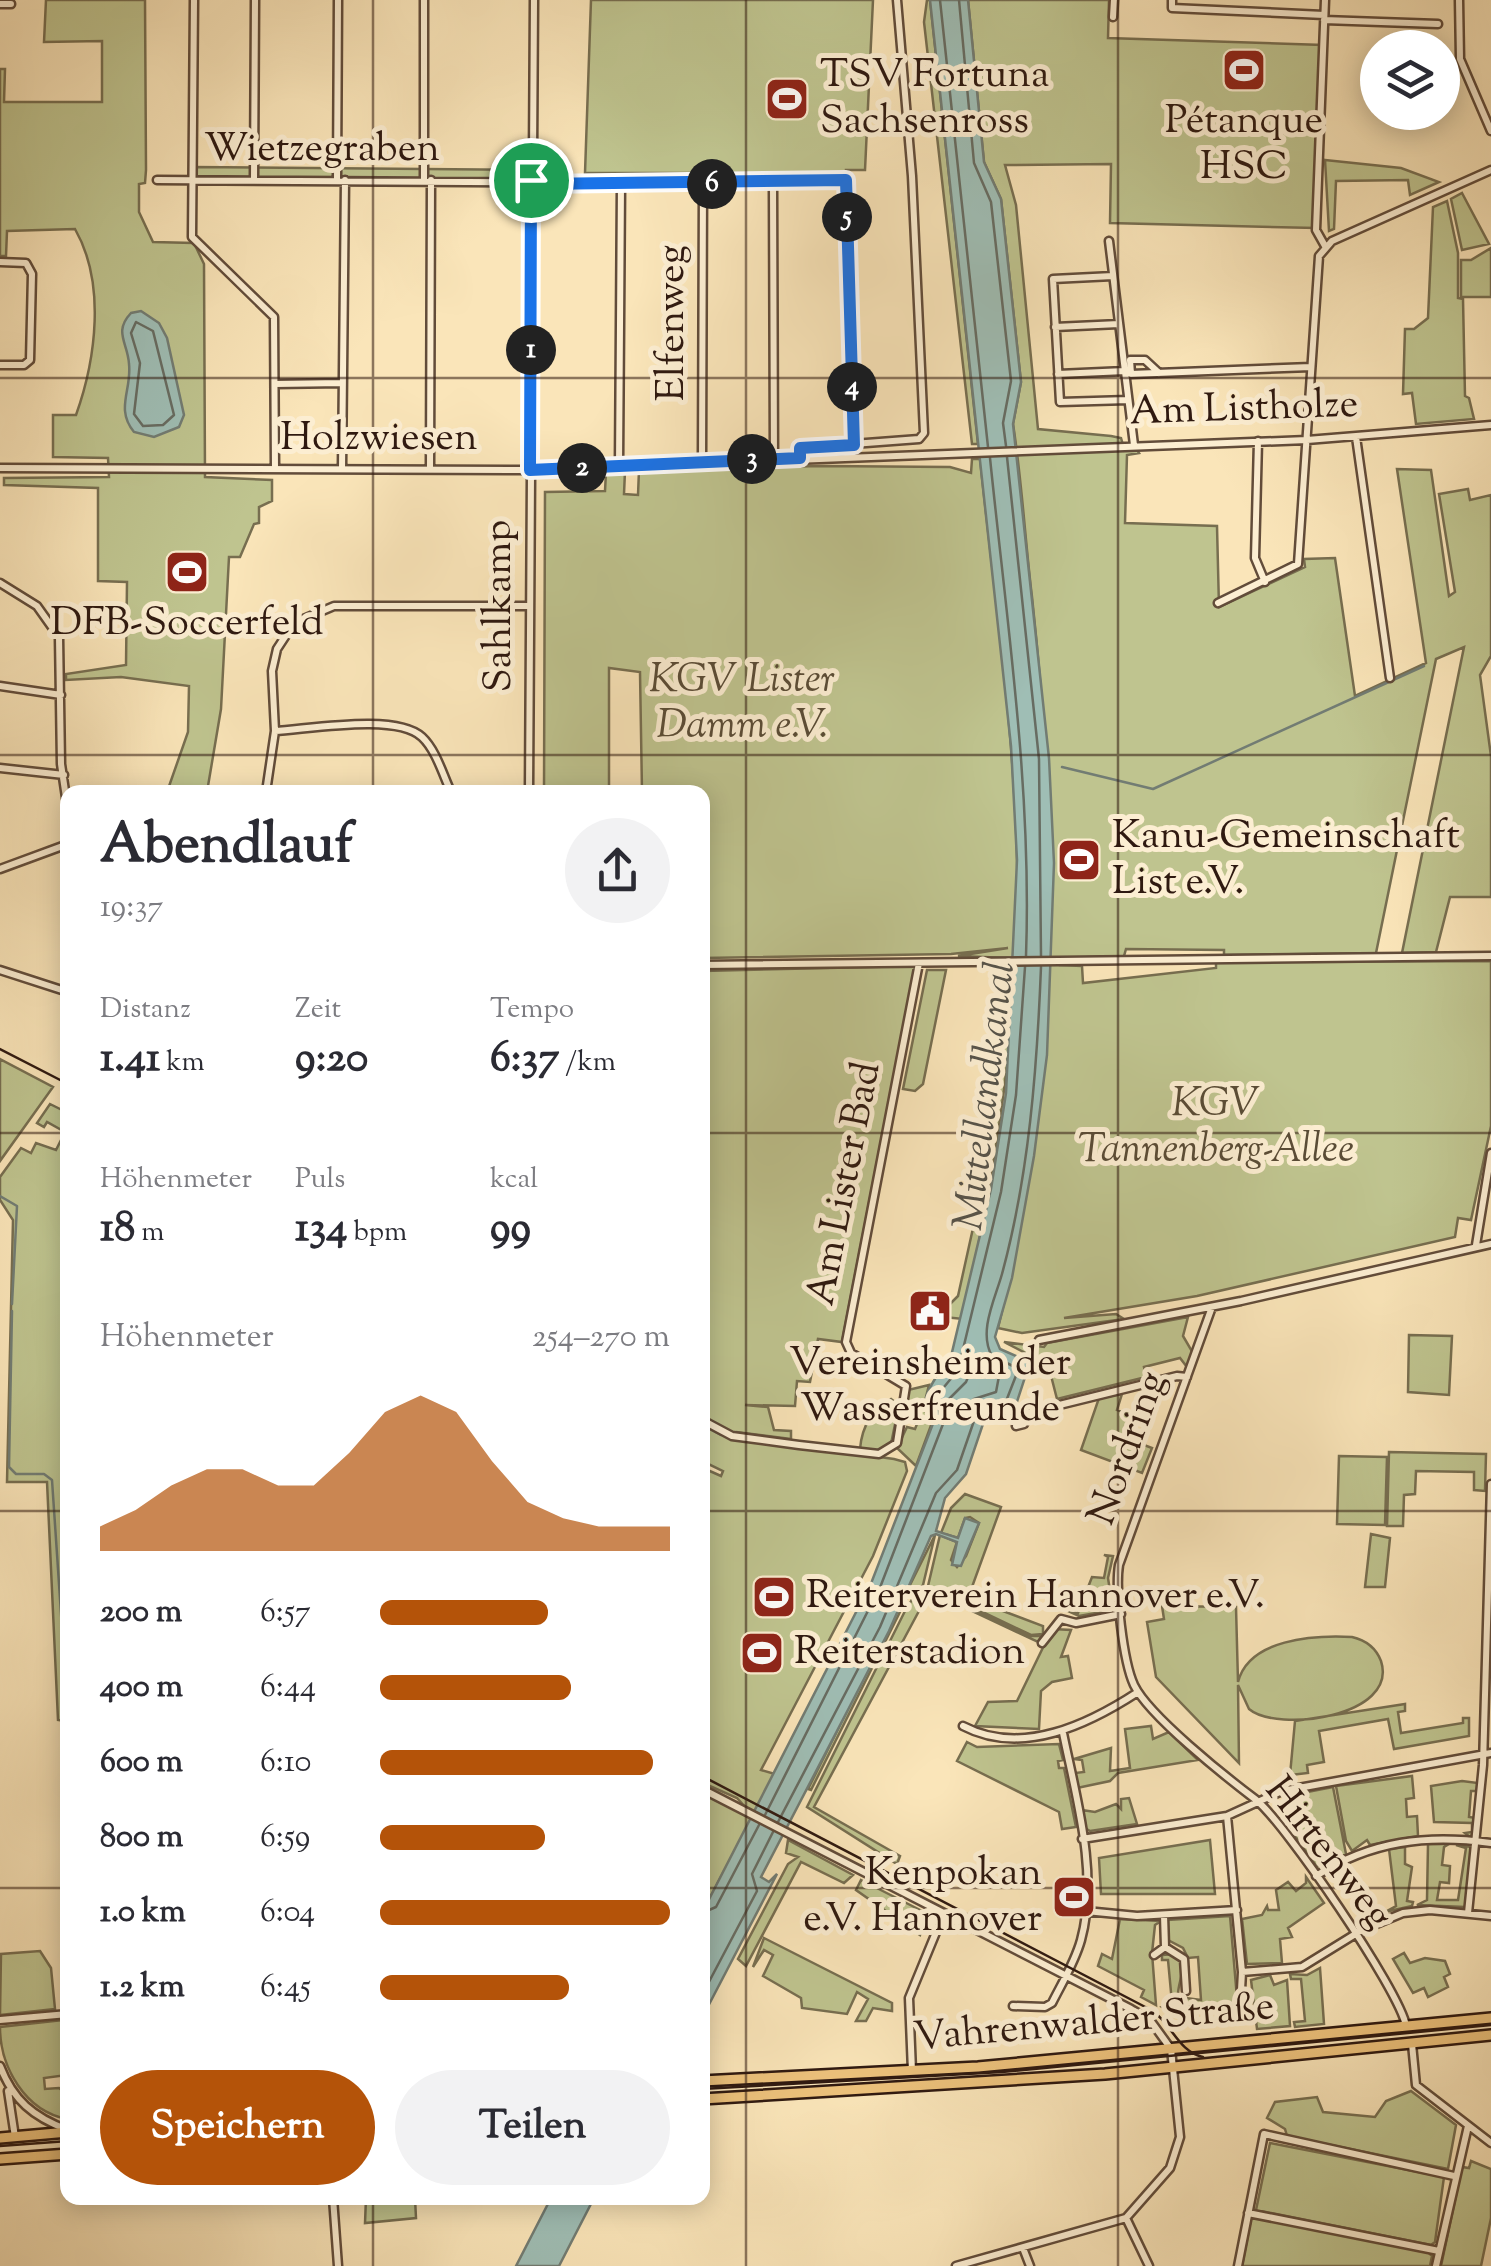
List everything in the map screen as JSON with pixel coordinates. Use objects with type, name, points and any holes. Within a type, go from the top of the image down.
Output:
[{"type":"main road","name":"Vahrenwalder Straße","points":[[710,2081],[912,2072],[1491,2018]]},
{"type":"main road","name":"Vahrenwalder Straße","points":[[710,2097],[1174,2068],[1412,2047],[1491,2036]]},
{"type":"main road","points":[[6,2158],[0,2139],[60,2132]]},
{"type":"main road","points":[[6,2158],[15,2137]]},
{"type":"main road","points":[[6,2158],[60,2155]]},
{"type":"street","points":[[194,0],[194,243],[274,317],[275,469]]},
{"type":"street","points":[[254,180],[255,0]]},
{"type":"street","points":[[338,0],[342,469]]},
{"type":"street","points":[[424,0],[430,469]]},
{"type":"street","name":"Sahlkamp","points":[[528,785],[534,0]]},
{"type":"street","points":[[800,458],[800,448],[919,439],[924,433],[912,176],[897,0]]},
{"type":"street","points":[[1114,0],[1114,17]]},
{"type":"street","points":[[1325,0],[1316,230],[1325,247]]},
{"type":"street","points":[[1458,0],[1460,59],[1491,131]]},
{"type":"street","points":[[0,4],[11,4]]},
{"type":"street","points":[[1172,4],[1438,24]]},
{"type":"street","points":[[1218,603],[1298,564],[1317,263],[1325,247],[1491,170]]},
{"type":"street","name":"Wietzegraben","points":[[157,180],[531,180],[538,184],[773,184],[846,180],[854,445]]},
{"type":"street","points":[[619,464],[621,184]]},
{"type":"street","name":"Elfenweg","points":[[702,461],[703,184]]},
{"type":"street","points":[[773,184],[774,459]]},
{"type":"street","points":[[1109,241],[1134,445]]},
{"type":"street","points":[[0,262],[26,263],[32,274],[31,356],[24,365],[0,365]]},
{"type":"street","points":[[1113,276],[1053,279],[1061,404],[1128,400]]},
{"type":"street","points":[[1056,327],[1119,324]]},
{"type":"street","points":[[1159,372],[1311,368]]},
{"type":"street","points":[[1058,374],[1125,371]]},
{"type":"street","points":[[275,384],[342,383]]},
{"type":"street","name":"Am Listholze","points":[[998,450],[1307,440],[1491,424]]},
{"type":"street","points":[[1356,437],[1390,678]]},
{"type":"street","points":[[1258,441],[1255,558],[1266,582]]},
{"type":"street","name":"Holzwiesen","points":[[0,468],[530,470],[998,450]]},
{"type":"street","points":[[0,583],[37,606],[54,624],[62,648],[65,785]]},
{"type":"street","points":[[267,785],[276,731],[272,671],[278,648],[294,624],[334,606],[530,606]]},
{"type":"street","points":[[0,686],[61,695]]},
{"type":"street","points":[[276,731],[388,724],[408,728],[426,741],[448,785]]},
{"type":"street","points":[[0,768],[64,776]]},
{"type":"street","points":[[0,869],[60,847]]},
{"type":"street","points":[[710,965],[1491,956]]},
{"type":"street","name":"Am Lister Bad","points":[[710,1424],[732,1436],[886,1454],[899,1434],[906,1386],[851,1352],[846,1342],[920,963]]},
{"type":"street","points":[[0,970],[60,989]]},
{"type":"street","points":[[1476,1246],[1491,1153]]},
{"type":"street","points":[[1039,1340],[1212,1307],[1491,1244]]},
{"type":"street","name":"Nordring","points":[[1138,1692],[1132,1681],[1118,1565],[1212,1307]]},
{"type":"street","points":[[1016,1426],[1024,1424],[1027,1414],[1177,1376],[1188,1377]]},
{"type":"street","points":[[1468,1912],[1487,1754],[1491,1484]]},
{"type":"street","points":[[1042,1644],[1061,1619],[1076,1622],[1122,1614]]},
{"type":"street","points":[[963,1726],[1004,1736],[1063,1733],[1108,1712],[1138,1692]]},
{"type":"street","name":"Hirtenweg","points":[[1138,1692],[1234,1786],[1258,1801],[1356,1933],[1406,2026]]},
{"type":"street","points":[[1013,2006],[1048,2006],[1080,1942],[1086,1911],[1082,1839],[1063,1733]]},
{"type":"street","points":[[1082,1839],[1227,1816],[1301,1786],[1487,1754]]},
{"type":"street","points":[[710,1793],[748,1809],[1150,2020],[1171,2049],[1180,2137],[1176,2156],[1126,2218],[956,2266]]},
{"type":"street","points":[[1227,1816],[1242,1972],[1240,2008]]},
{"type":"street","points":[[1316,1876],[1350,1857],[1396,1842],[1432,1838],[1491,1843]]},
{"type":"street","points":[[1086,1911],[1164,1915],[1237,1910]]},
{"type":"street","points":[[1242,1972],[1302,1967],[1356,1933],[1403,1912],[1491,1916]]},
{"type":"street","points":[[912,2072],[908,1998],[944,1913]]},
{"type":"street","points":[[1164,1915],[1165,1946]]},
{"type":"street","points":[[1154,1955],[1165,1946]]},
{"type":"street","points":[[1165,1946],[1184,1959],[1186,1991]]},
{"type":"street","points":[[0,2020],[60,2015]]},
{"type":"street","points":[[1412,2047],[1416,2085],[1491,2143]]},
{"type":"street","points":[[0,2066],[8,2085],[15,2137]]},
{"type":"street","points":[[8,2085],[29,2111],[60,2127]]},
{"type":"street","points":[[1436,2266],[1468,2126]]},
{"type":"street","points":[[1238,2266],[1264,2134],[1454,2176]]},
{"type":"street","points":[[333,2205],[338,2266]]},
{"type":"street","points":[[1248,2213],[1439,2251]]},
{"type":"street","points":[[1126,2218],[1149,2266]]},
{"type":"street","points":[[1023,2248],[1030,2266]]},
{"type":"green space","points":[[46,0],[145,0],[146,170],[145,183],[139,184],[139,212],[153,242],[194,243],[204,264],[205,477],[272,480],[272,501],[259,507],[259,523],[254,524],[240,557],[229,557],[221,709],[208,785],[169,785],[188,732],[189,686],[121,677],[66,680],[66,674],[126,665],[127,582],[98,581],[98,488],[4,485],[4,478],[109,477],[108,458],[53,457],[53,415],[76,415],[93,346],[91,273],[75,229],[7,231],[6,256],[0,256],[0,69],[5,69],[4,102],[102,102],[102,41],[44,42]]},
{"type":"green space","points":[[591,0],[873,0],[865,170],[846,170],[846,177],[774,179],[773,173],[585,173]]},
{"type":"green space","points":[[927,0],[978,444],[972,444],[924,22]]},
{"type":"green space","name":"KGV Tannenberg-Allee","points":[[968,0],[1109,0],[1108,38],[1323,45],[1316,228],[1110,223],[1111,164],[1005,165],[1016,205],[1038,429],[1111,436],[1121,438],[1123,445],[1134,445],[1139,453],[1127,455],[1125,523],[1217,526],[1219,607],[1305,567],[1304,559],[1335,558],[1355,696],[1426,663],[1397,469],[1431,470],[1449,596],[1455,592],[1439,494],[1468,489],[1470,500],[1491,495],[1491,656],[1480,675],[1491,756],[1491,897],[1450,897],[1436,952],[1402,953],[1464,647],[1436,659],[1376,953],[1224,955],[1224,950],[1126,949],[1124,956],[1061,958],[1060,965],[1082,966],[1083,983],[1216,968],[1216,962],[1491,961],[1491,1126],[1471,1220],[1458,1218],[1455,1237],[1197,1296],[1064,1318],[1116,1314],[1124,1319],[1022,1333],[998,1328],[1019,1234],[1044,1053],[1050,964],[1048,785],[1013,424],[1021,382],[1001,199],[984,162]]},
{"type":"green space","points":[[1325,160],[1401,168],[1439,182],[1410,195],[1408,180],[1336,181],[1334,229],[1329,231]]},
{"type":"green space","points":[[193,167],[532,170],[531,180],[193,180]]},
{"type":"green space","points":[[1462,193],[1489,244],[1462,250],[1451,199]]},
{"type":"green space","points":[[1447,201],[1458,253],[1458,298],[1463,299],[1465,396],[1474,419],[1416,424],[1412,393],[1403,394],[1405,329],[1414,329],[1428,318],[1433,207]]},
{"type":"green space","points":[[1491,248],[1491,297],[1461,297],[1461,260],[1471,260]]},
{"type":"green space","name":"KGV Lister Damm e.V.","points":[[972,459],[980,459],[1008,709],[1017,918],[1004,1091],[963,1319],[944,1317],[943,1311],[958,1296],[981,1192],[1008,958],[958,956],[1008,948],[951,954],[710,958],[710,785],[642,785],[640,672],[609,668],[609,785],[544,785],[545,492],[605,491],[606,472],[625,471],[624,494],[638,495],[639,470],[950,467],[971,473]]},
{"type":"green space","points":[[915,966],[842,1342],[818,1339],[810,1382],[797,1381],[795,1406],[745,1405],[768,1407],[774,1430],[791,1431],[791,1439],[737,1432],[735,1437],[894,1459],[905,1462],[907,1471],[873,1556],[761,1770],[775,1774],[710,1898],[710,1797],[746,1808],[737,1798],[710,1786],[710,1471],[721,1476],[723,1471],[710,1465],[710,971]]},
{"type":"green space","points":[[927,970],[946,970],[923,1084],[915,1091],[903,1089]]},
{"type":"green space","points":[[0,1059],[53,1087],[0,1161]]},
{"type":"green space","points":[[50,1104],[60,1109],[60,1129],[47,1122],[44,1127],[37,1123]]},
{"type":"green space","points":[[60,1142],[60,1720],[47,1482],[7,1482],[13,1220],[0,1200],[0,1177],[21,1148],[31,1153],[36,1143],[56,1150]]},
{"type":"green space","points":[[1188,1317],[1183,1336],[1193,1353],[1187,1367],[1180,1358],[1144,1367],[1146,1377],[1057,1399],[1046,1356],[1037,1359],[1004,1342],[1044,1347],[1047,1343]]},
{"type":"green space","points":[[1409,1335],[1452,1336],[1449,1395],[1408,1392]]},
{"type":"green space","points":[[929,1385],[923,1409],[933,1420],[916,1466],[897,1448],[907,1427],[915,1429],[917,1424],[903,1419],[908,1390]]},
{"type":"green space","points":[[1122,1394],[1117,1410],[1135,1416],[1129,1431],[1138,1435],[1136,1442],[1152,1448],[1142,1473],[1081,1450],[1099,1398]]},
{"type":"green space","points":[[891,1399],[899,1405],[891,1444],[880,1451],[860,1449],[869,1420]]},
{"type":"green space","points":[[1389,1452],[1486,1454],[1485,1491],[1474,1490],[1474,1472],[1416,1471],[1415,1494],[1404,1495],[1403,1526],[1387,1526]]},
{"type":"green space","points":[[1339,1456],[1387,1457],[1385,1525],[1337,1524]]},
{"type":"green space","points":[[965,1494],[1001,1507],[968,1598],[1043,1626],[1043,1634],[1031,1635],[928,1586],[940,1535],[957,1542],[951,1560],[957,1567],[966,1556],[979,1523],[965,1518],[958,1538],[941,1533],[951,1508]]},
{"type":"green space","points":[[1371,1534],[1390,1538],[1385,1587],[1365,1587]]},
{"type":"green space","points":[[935,1535],[923,1585],[907,1598],[811,1790],[808,1789]]},
{"type":"green space","points":[[1104,1555],[1113,1556],[1108,1578],[1113,1610],[1079,1616],[1066,1610],[1078,1613],[1092,1577],[1104,1578],[1108,1557]]},
{"type":"green space","points":[[933,1591],[1029,1636],[1042,1636],[1038,1642],[932,1592],[927,1596],[814,1807],[900,1856],[897,1864],[807,1807],[905,1611],[913,1598]]},
{"type":"green space","points":[[1162,1606],[1236,1607],[1238,1682],[1244,1668],[1269,1648],[1302,1639],[1336,1637],[1357,1638],[1373,1648],[1381,1661],[1382,1680],[1372,1695],[1355,1707],[1332,1715],[1284,1720],[1249,1709],[1238,1685],[1239,1763],[1156,1677],[1147,1622],[1164,1619]]},
{"type":"green space","points":[[1052,1629],[1071,1630],[1061,1657],[1068,1656],[1072,1678],[1052,1682],[1041,1691],[1039,1729],[975,1726],[988,1702],[1017,1701]]},
{"type":"green space","points":[[1405,1704],[1405,1711],[1398,1712],[1401,1733],[1463,1723],[1463,1718],[1469,1718],[1469,1736],[1394,1749],[1388,1719],[1319,1731],[1324,1762],[1307,1765],[1308,1773],[1290,1775],[1295,1721]]},
{"type":"green space","points":[[1151,1726],[1153,1739],[1169,1732],[1198,1760],[1118,1773],[1110,1781],[1077,1788],[1075,1773],[1084,1772],[1082,1760],[1074,1759],[1111,1748],[1110,1771],[1130,1768],[1125,1729]]},
{"type":"green space","points":[[967,1742],[977,1747],[1059,1744],[1063,1760],[1058,1761],[1059,1768],[1064,1768],[1076,1827],[1062,1829],[1059,1812],[957,1761]]},
{"type":"green space","points":[[1412,1776],[1414,1798],[1406,1799],[1407,1817],[1417,1816],[1418,1836],[1370,1845],[1367,1840],[1352,1851],[1346,1841],[1336,1786]]},
{"type":"green space","points":[[1462,1781],[1478,1783],[1478,1791],[1471,1791],[1469,1817],[1476,1818],[1473,1834],[1470,1837],[1465,1833],[1472,1832],[1472,1823],[1434,1822],[1431,1786]]},
{"type":"green space","points":[[1333,1787],[1346,1854],[1317,1867],[1282,1818],[1297,1814],[1297,1794]]},
{"type":"green space","points":[[1129,1798],[1137,1824],[1090,1831],[1085,1828],[1082,1810],[1095,1812],[1116,1804],[1121,1809],[1121,1799]]},
{"type":"green space","points":[[788,1840],[853,1875],[844,1883],[801,1862],[746,1966],[738,1959],[788,1864],[798,1857],[786,1853]]},
{"type":"green space","points":[[1210,1840],[1215,1894],[1101,1894],[1099,1858]]},
{"type":"green space","points":[[1428,1844],[1449,1844],[1444,1847],[1442,1865],[1450,1866],[1449,1883],[1440,1882],[1437,1900],[1458,1900],[1466,1848],[1456,1845],[1472,1847],[1465,1907],[1417,1905],[1427,1900]]},
{"type":"green space","points":[[1405,1847],[1405,1864],[1412,1867],[1407,1901],[1413,1902],[1412,1906],[1385,1912],[1396,1906],[1389,1849]]},
{"type":"green space","points":[[1306,1877],[1324,1903],[1288,1928],[1292,1937],[1280,1939],[1282,1963],[1247,1964],[1242,1919],[1262,1915],[1267,1906],[1268,1910],[1279,1910],[1276,1890],[1288,1882],[1296,1891],[1306,1883]]},
{"type":"green space","points":[[861,1880],[928,1914],[920,1935],[856,1890]]},
{"type":"green space","points":[[1230,1916],[1237,1998],[1233,2002],[1179,2007],[1175,2014],[1162,2007],[1172,2003],[1168,1960],[1162,1960],[1162,1955],[1176,1954],[1180,1959],[1178,1997],[1201,2000],[1198,1957],[1188,1958],[1183,1948],[1168,1940],[1167,1920]]},
{"type":"green space","points":[[1120,1919],[1161,1921],[1155,1925],[1152,1953],[1156,2005],[1141,1997],[1144,1990],[1098,1966],[1102,1954],[1112,1959]]},
{"type":"green space","points":[[764,1938],[892,2003],[892,2011],[873,2008],[866,2021],[856,2021],[868,1999],[857,1992],[847,2014],[802,2008],[801,1998],[763,1976],[773,1955],[764,1950],[753,1967]]},
{"type":"green space","points":[[40,1951],[51,1968],[55,2009],[0,2015],[1,1954]]},
{"type":"green space","points":[[1404,1953],[1410,1963],[1425,1958],[1445,1961],[1450,1974],[1444,1977],[1448,1987],[1428,1997],[1424,1988],[1413,1993],[1393,1959]]},
{"type":"green space","points":[[1320,1968],[1324,2024],[1295,2027],[1294,2022],[1305,2021],[1301,1979],[1291,1979],[1290,1974],[1307,1975]]},
{"type":"green space","points":[[1270,1975],[1274,1985],[1287,1980],[1290,2026],[1257,2029],[1251,1980]]},
{"type":"green space","points":[[60,2020],[60,2076],[44,2078],[45,2089],[60,2089],[60,2117],[39,2107],[18,2085],[5,2057],[0,2027]]},
{"type":"green space","points":[[1411,2091],[1456,2125],[1448,2169],[1287,2136],[1285,2129],[1267,2118],[1275,2102],[1317,2097],[1323,2112],[1375,2117],[1386,2101]]},
{"type":"green space","points":[[1270,2143],[1444,2177],[1435,2242],[1431,2245],[1256,2210]]},
{"type":"green space","points":[[1471,2161],[1491,2169],[1491,2218],[1481,2266],[1441,2266],[1462,2167],[1469,2168]]},
{"type":"green space","points":[[366,2205],[415,2205],[416,2218],[365,2223]]},
{"type":"green space","points":[[1251,2219],[1427,2251],[1432,2256],[1430,2266],[1242,2266]]},
{"type":"water","points":[[930,0],[968,0],[984,162],[1001,199],[1021,382],[1013,424],[1049,758],[1054,863],[1047,1055],[1012,1278],[995,1337],[1000,1349],[1030,1362],[1013,1414],[1004,1423],[985,1418],[966,1474],[945,1498],[936,1531],[958,1538],[965,1518],[979,1523],[961,1566],[952,1565],[957,1542],[936,1534],[931,1536],[889,1631],[761,1877],[769,1882],[777,1874],[710,2003],[710,1897],[872,1581],[934,1421],[926,1407],[927,1394],[942,1368],[948,1369],[991,1189],[1006,1093],[1017,860],[1011,746]]},
{"type":"water","points":[[141,311],[159,323],[167,338],[184,415],[179,427],[154,437],[134,432],[126,415],[129,373],[123,326],[131,313]]},
{"type":"water","points":[[547,2205],[590,2205],[559,2266],[516,2266]]},
{"type":"waterway","points":[[1062,767],[1153,789],[1424,666]]},
{"type":"waterway","points":[[0,1196],[17,1206],[12,1304]]},
{"type":"waterway","points":[[12,1311],[9,1467],[16,1474],[44,1474],[52,1480],[60,1598]]},
{"type":"waterway","points":[[710,1429],[721,1435]]},
{"type":"tram line","points":[[0,1049],[60,1080]]},
{"type":"tram line","points":[[710,1780],[1153,2011],[1188,2050],[1203,2057]]},
{"type":"tram line","points":[[710,2089],[1002,2072],[1491,2025]]},
{"type":"tram line","points":[[0,2146],[60,2142]]},
{"type":"place","name":"Pétanque HSC","points":[[1244,70]]},
{"type":"place","name":"TSV Fortuna Sachsenross","points":[[787,99]]},
{"type":"place","name":"DFB-Soccerfeld","points":[[187,572]]},
{"type":"place","name":"Kanu-Gemeinschaft List e.V.","points":[[1079,860]]},
{"type":"place","name":"Vereinsheim der Wasserfreunde","points":[[930,1311]]},
{"type":"place","name":"Reiterverein Hannover e.V.","points":[[774,1597]]},
{"type":"place","name":"Reiterstadion","points":[[762,1653]]},
{"type":"place","name":"Kenpokan e.V. Hannover","points":[[1074,1897]]},
{"type":"route","points":[[531,180],[538,184],[773,184],[846,180],[854,445],[800,448],[800,458],[530,470],[531,180]]},
{"type":"water label","name":"Mittellandkanal","points":[[987,1096]]}]
